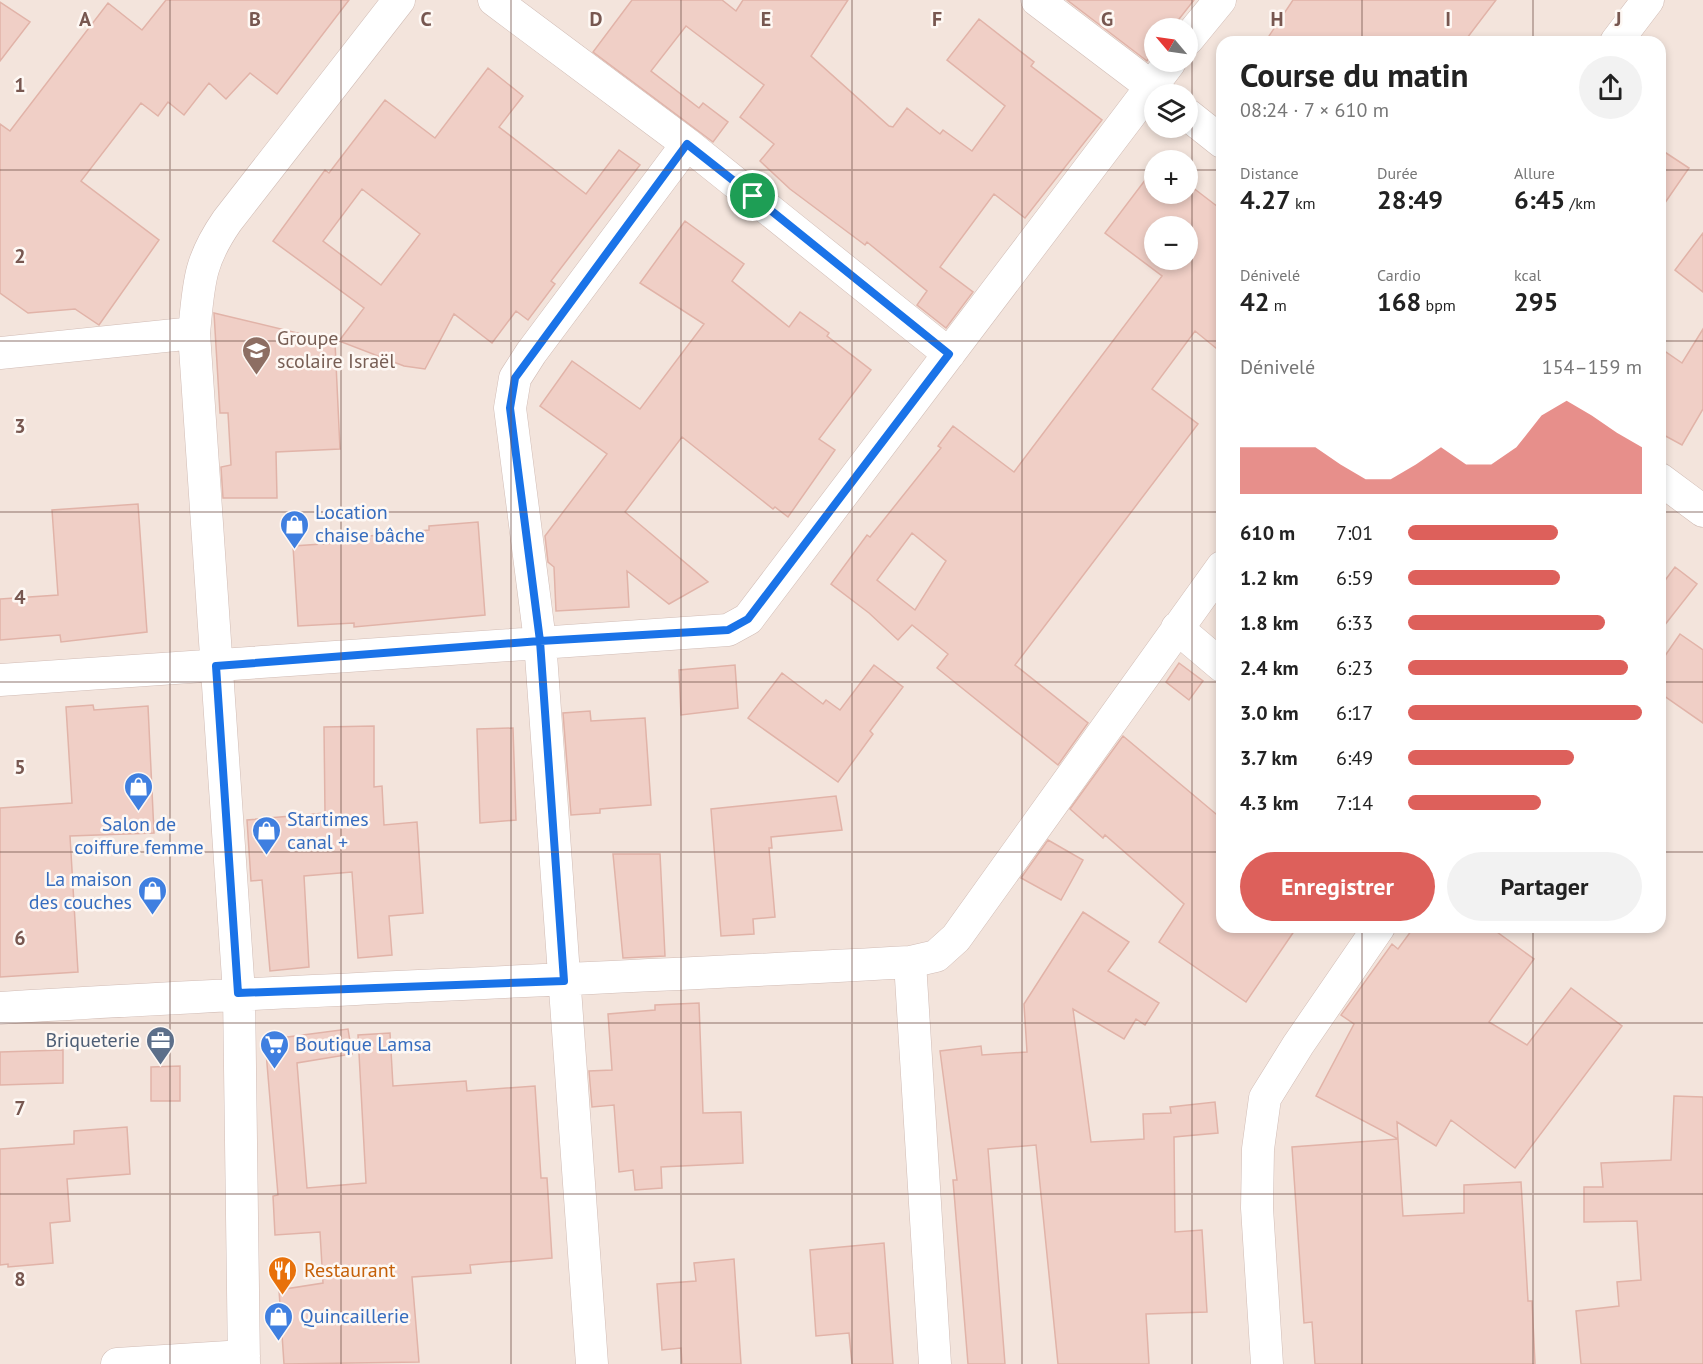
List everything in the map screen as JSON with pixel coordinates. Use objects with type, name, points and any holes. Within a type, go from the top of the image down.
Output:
[{"type":"street","points":[[117,1364],[244,1360],[238,993],[194,333],[200,277],[209,247],[399,0]]},
{"type":"street","points":[[494,0],[687,144],[949,354]]},
{"type":"street","points":[[1037,0],[1148,84]]},
{"type":"street","points":[[1198,27],[1220,0]]},
{"type":"street","points":[[1621,36],[1648,0]]},
{"type":"street","points":[[0,680],[540,641],[728,630],[748,619],[949,354],[1144,105]]},
{"type":"street","points":[[1198,124],[1216,137]]},
{"type":"street","points":[[592,1364],[540,641],[510,408],[515,378],[687,144]]},
{"type":"street","points":[[0,353],[194,333]]},
{"type":"street","points":[[1666,482],[1701,506]]},
{"type":"street","points":[[0,1008],[238,993],[564,981],[909,962],[936,956],[956,938],[1216,575]]},
{"type":"street","points":[[1178,628],[1216,661]]},
{"type":"street","points":[[1268,1364],[1257,1208],[1258,1149],[1265,1098],[1298,1045],[1375,933]]},
{"type":"street","points":[[909,962],[935,1364]]},
{"type":"shaded area","points":[[0,0],[1703,0],[1703,1364],[0,1364]]},
{"type":"building","points":[[166,0],[349,0],[277,94],[250,73],[226,99],[209,83],[184,115],[168,102],[158,116],[141,103],[81,181],[159,240],[99,325],[75,309],[28,313],[0,293],[0,124],[10,131],[108,3],[142,30]]},
{"type":"building","points":[[632,0],[722,0],[736,11],[743,0],[848,0],[811,56],[889,126],[893,127],[907,108],[940,134],[943,130],[972,151],[1005,106],[947,60],[979,19],[1034,62],[1031,66],[1102,120],[1025,218],[994,194],[940,267],[973,292],[946,328],[917,305],[927,291],[867,242],[865,245],[790,189],[760,161],[774,144],[740,117],[764,85],[686,26],[651,71],[699,108],[703,103],[728,122],[713,142],[593,52]]},
{"type":"building","points":[[1067,0],[1194,0],[1180,18],[1144,18],[1144,59]]},
{"type":"building","points":[[1293,0],[1496,0],[1469,36],[1269,36]]},
{"type":"building","points":[[0,2],[30,22],[0,61]]},
{"type":"building","points":[[488,68],[523,96],[499,127],[586,194],[619,150],[640,165],[551,281],[555,284],[528,320],[516,311],[492,343],[454,314],[425,369],[404,366],[339,341],[364,308],[273,241],[325,170],[329,173],[385,100],[435,138]],"holes":[[[362,189],[420,234],[381,285],[323,241]]]},
{"type":"building","points":[[1666,153],[1689,168],[1666,201]]},
{"type":"building","points":[[1144,182],[1144,204],[1198,204],[1198,192],[1216,205],[1216,348],[1195,331],[1152,389],[1198,424],[1015,665],[1088,723],[1058,765],[937,668],[948,654],[912,625],[898,640],[869,613],[831,584],[867,535],[870,537],[941,448],[938,446],[953,426],[1014,472],[1162,276],[1154,270],[1198,270],[1198,216],[1144,216],[1144,262],[1105,233]],"holes":[[[912,533],[946,561],[915,610],[877,580]]]},
{"type":"building","points":[[685,221],[744,264],[732,281],[789,327],[800,312],[829,333],[827,336],[871,370],[819,439],[835,450],[788,517],[775,507],[773,509],[682,437],[625,512],[708,582],[669,604],[627,571],[629,607],[556,611],[554,567],[548,562],[545,536],[607,454],[540,406],[572,361],[640,409],[704,324],[640,283]]},
{"type":"building","points":[[1703,233],[1703,292],[1675,270]]},
{"type":"building","points":[[214,313],[335,342],[340,449],[276,452],[277,498],[223,498],[221,467],[231,465],[228,413],[220,413]]},
{"type":"building","points":[[1703,329],[1703,409],[1682,445],[1666,436],[1666,352],[1682,363]]},
{"type":"building","points":[[138,504],[147,632],[61,642],[60,635],[0,640],[0,599],[58,595],[52,510]]},
{"type":"building","points":[[478,522],[485,615],[354,627],[354,623],[298,626],[293,546],[351,542],[350,538],[429,530],[429,526]]},
{"type":"building","points":[[1675,567],[1697,584],[1666,623],[1666,579]]},
{"type":"building","points":[[1680,634],[1703,650],[1703,723],[1666,697],[1666,654]]},
{"type":"building","points":[[1179,663],[1203,681],[1189,700],[1166,682]]},
{"type":"building","points":[[735,665],[738,708],[681,715],[679,670]]},
{"type":"building","points":[[874,665],[903,687],[870,731],[873,734],[838,782],[748,718],[782,673],[823,704],[826,700],[840,710]]},
{"type":"building","points":[[93,705],[94,710],[148,706],[154,833],[70,836],[78,972],[0,977],[0,808],[72,803],[66,707]]},
{"type":"building","points":[[590,711],[591,721],[645,718],[651,805],[600,809],[600,813],[571,815],[563,713]]},
{"type":"building","points":[[374,726],[374,787],[382,786],[384,825],[417,822],[423,913],[389,916],[392,955],[358,958],[352,872],[304,876],[309,967],[270,971],[262,880],[251,881],[247,820],[325,813],[324,727]]},
{"type":"building","points":[[513,728],[516,820],[480,823],[477,729]]},
{"type":"building","points":[[1123,736],[1216,814],[1216,933],[1293,933],[1246,1002],[1159,942],[1184,904],[1105,835],[1103,838],[1070,809]]},
{"type":"building","points":[[836,796],[842,830],[771,837],[772,848],[769,848],[775,917],[753,919],[754,934],[721,936],[711,809]]},
{"type":"building","points":[[1048,840],[1083,860],[1061,900],[1021,878]]},
{"type":"building","points":[[613,854],[660,854],[665,956],[623,958]]},
{"type":"building","points":[[1083,912],[1129,942],[1108,971],[1159,1003],[1145,1025],[1136,1019],[1124,1039],[1073,1009],[1091,1142],[1144,1139],[1143,1114],[1171,1113],[1170,1107],[1215,1102],[1218,1133],[1174,1137],[1175,1232],[1202,1230],[1207,1312],[1146,1314],[1149,1364],[1058,1364],[1036,1145],[988,1149],[1005,1364],[968,1364],[953,1180],[957,1180],[940,1051],[981,1046],[982,1055],[1027,1052],[1024,1004]]},
{"type":"building","points":[[1410,933],[1498,933],[1534,959],[1489,1022],[1527,1045],[1571,988],[1622,1026],[1515,1168],[1451,1120],[1436,1146],[1397,1122],[1398,1139],[1316,1096],[1354,1024],[1341,1015],[1392,944],[1398,949]]},
{"type":"building","points":[[699,1003],[703,1113],[741,1112],[743,1163],[661,1167],[662,1188],[635,1190],[633,1170],[619,1172],[614,1105],[592,1107],[589,1071],[612,1070],[608,1014],[655,1010],[655,1005]]},
{"type":"building","points":[[348,1029],[352,1054],[297,1063],[307,1188],[366,1183],[358,1035],[390,1033],[393,1086],[466,1081],[467,1091],[535,1086],[541,1178],[547,1178],[552,1258],[470,1265],[471,1273],[412,1277],[419,1362],[284,1364],[279,1290],[323,1283],[320,1232],[275,1235],[273,1196],[278,1195],[265,1040]]},
{"type":"building","points":[[63,1050],[63,1083],[0,1085],[0,1052]]},
{"type":"building","points":[[180,1066],[180,1101],[151,1101],[151,1067]]},
{"type":"building","points":[[1674,1096],[1703,1097],[1703,1364],[1581,1364],[1576,1311],[1619,1306],[1617,1282],[1641,1280],[1637,1221],[1584,1222],[1584,1187],[1603,1187],[1601,1163],[1671,1160]]},
{"type":"building","points":[[127,1127],[130,1174],[67,1179],[70,1221],[50,1223],[53,1263],[8,1267],[8,1264],[0,1265],[0,1149],[74,1144],[74,1131]]},
{"type":"building","points":[[1398,1139],[1403,1216],[1464,1213],[1464,1185],[1521,1182],[1528,1301],[1532,1301],[1535,1364],[1315,1364],[1312,1322],[1304,1323],[1292,1147]]},
{"type":"building","points":[[884,1243],[893,1364],[852,1364],[849,1333],[816,1336],[810,1250]]},
{"type":"building","points":[[734,1259],[741,1364],[682,1364],[681,1348],[662,1350],[657,1284],[696,1281],[694,1263]]},
{"type":"place","name":"Groupe scolaire Israël","points":[[256,376]]},
{"type":"place","name":"Location chaise bâche","points":[[294,550]]},
{"type":"place","name":"Salon de coiffure femme","points":[[139,812]]},
{"type":"place","name":"Startimes canal +","points":[[266,856]]},
{"type":"place","name":"La maison des couches","points":[[153,916]]},
{"type":"place","name":"Briqueterie","points":[[161,1066]]},
{"type":"place","name":"Boutique Lamsa","points":[[274,1070]]},
{"type":"place","name":"Restaurant","points":[[283,1296]]},
{"type":"place","name":"Quincaillerie","points":[[279,1342]]},
{"type":"route","points":[[753,196],[687,144],[515,378],[510,408],[540,641],[216,666],[238,993],[564,981],[540,641],[728,630],[748,619],[949,354],[753,196]]}]
